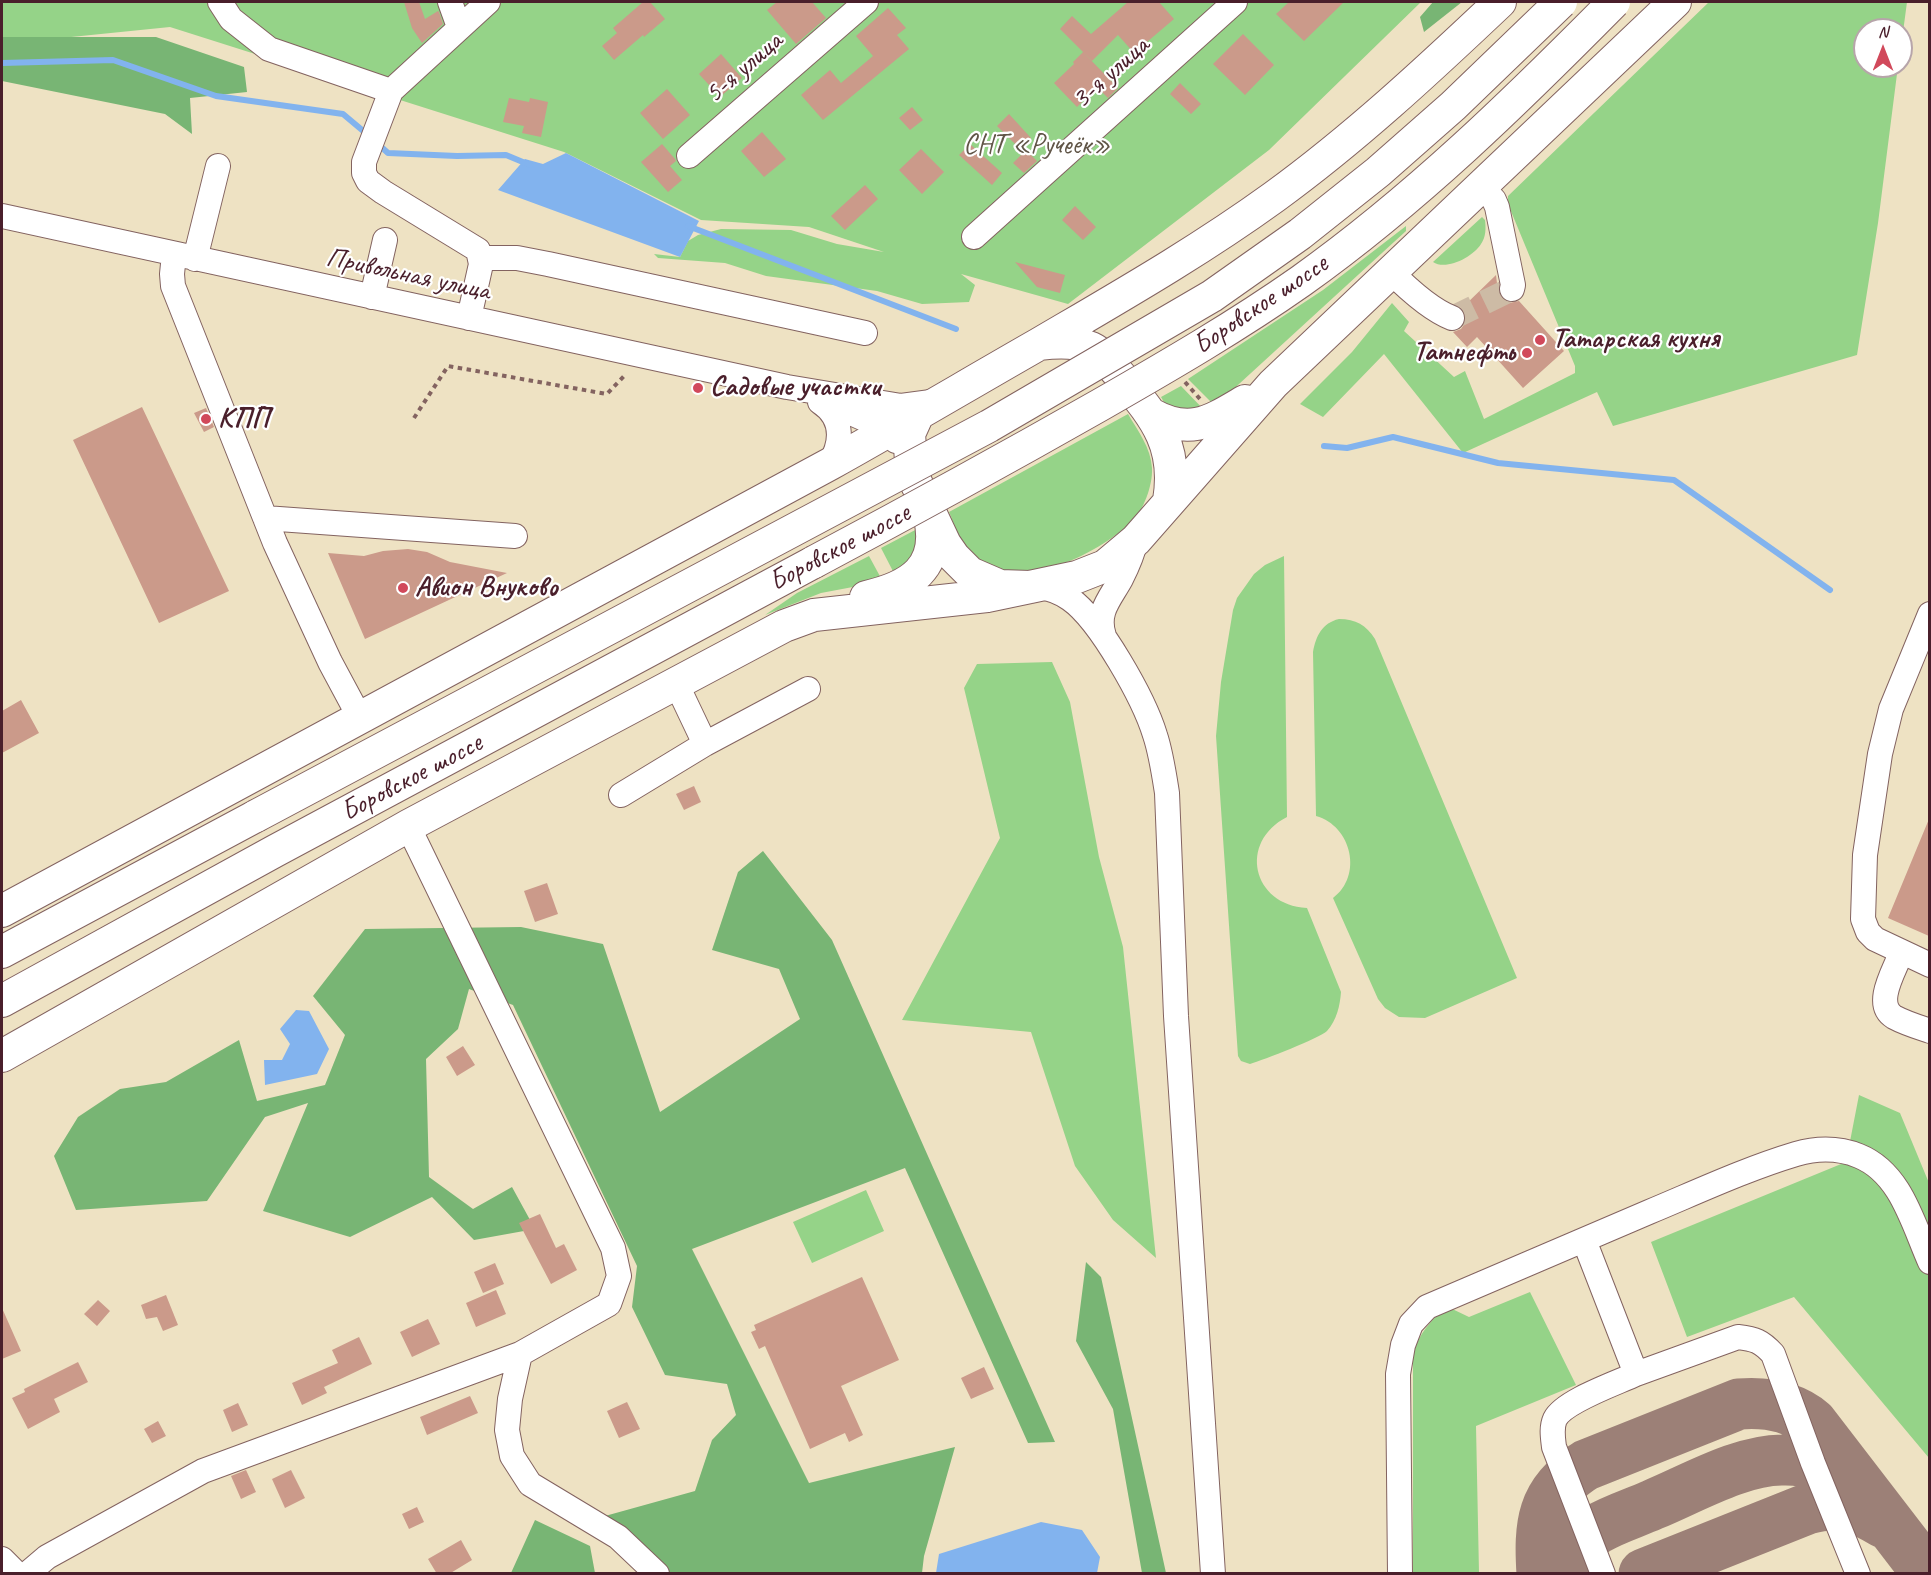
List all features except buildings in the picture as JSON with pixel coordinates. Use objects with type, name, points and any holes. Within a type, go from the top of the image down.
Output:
[{"type":"main road","points":[[2,911],[830,464],[1176,264],[1273,198],[1372,121],[1500,2]]},
{"type":"main road","name":"Боровское шоссе","points":[[2,952],[989,426],[1212,296],[1300,234],[1378,172],[1452,106],[1561,2]]},
{"type":"main road","name":"Боровское шоссе","points":[[2,1000],[995,465],[1225,332],[1303,279],[1432,177],[1533,84],[1614,2]]},
{"type":"main road","points":[[2,1056],[408,826],[784,626],[814,615],[987,596],[1033,587],[1066,580],[1096,570],[1112,561],[1136,540],[1270,387],[1389,271],[1482,187],[1675,2]]},
{"type":"main road","points":[[1039,344],[1082,345],[1097,351],[1111,364],[1151,414],[1166,440],[1171,461],[1169,501]]},
{"type":"main road","points":[[1151,414],[1165,422],[1202,424],[1270,387]]},
{"type":"main road","points":[[918,414],[909,434],[912,474],[954,557],[970,573],[1000,586],[1033,587]]},
{"type":"main road","points":[[804,618],[831,604],[897,589],[919,573],[931,550],[932,533],[928,508]]},
{"type":"street","points":[[220,2],[231,19],[269,49],[391,92]]},
{"type":"street","points":[[450,2],[459,27]]},
{"type":"street","points":[[469,318],[481,264],[478,250],[368,181],[364,173],[364,162],[391,92],[488,2]]},
{"type":"street","name":"5-я улица","points":[[690,156],[866,2]]},
{"type":"street","name":"3-я улица","points":[[974,237],[1235,2]]},
{"type":"street","points":[[218,166],[184,257],[172,274],[173,286],[265,518],[330,662],[360,718]]},
{"type":"street","points":[[1482,187],[1497,207],[1512,289]]},
{"type":"street","name":"Привольная улица","points":[[2,216],[803,391]]},
{"type":"street","points":[[372,297],[385,240]]},
{"type":"street","points":[[480,258],[517,258],[548,264],[866,333]]},
{"type":"street","points":[[1389,271],[1444,315],[1452,318]]},
{"type":"street","points":[[803,391],[912,406],[935,401],[961,390]]},
{"type":"street","points":[[803,391],[889,430],[912,474]]},
{"type":"street","points":[[803,391],[831,410],[837,421],[837,447],[830,464]]},
{"type":"street","points":[[265,518],[515,536]]},
{"type":"street","points":[[1104,636],[1101,620],[1103,607],[1123,575],[1136,540]]},
{"type":"street","points":[[1033,587],[1054,591],[1070,599],[1104,636],[1149,718],[1159,751],[1167,793],[1176,1016],[1213,1574]]},
{"type":"street","points":[[1929,614],[1891,709],[1880,754],[1865,855],[1863,919],[1868,932],[1875,939],[1929,965]]},
{"type":"street","points":[[676,683],[705,744]]},
{"type":"street","points":[[621,795],[705,744],[808,689]]},
{"type":"street","points":[[27,1574],[47,1557],[203,1472],[520,1354],[609,1304],[619,1276],[613,1248],[408,826]]},
{"type":"street","points":[[1901,953],[1884,1005],[1894,1017],[1929,1031]]},
{"type":"street","points":[[1400,1574],[1398,1374],[1403,1345],[1411,1324],[1427,1307],[1718,1183],[1797,1154],[1822,1149],[1843,1150],[1862,1157],[1898,1189],[1929,1262]]},
{"type":"street","points":[[1584,1240],[1636,1374]]},
{"type":"street","points":[[1603,1574],[1554,1447],[1552,1429],[1555,1420],[1569,1405],[1636,1374],[1738,1336],[1763,1343],[1773,1354],[1858,1574]]},
{"type":"street","points":[[520,1354],[510,1399],[507,1430],[512,1456],[530,1484],[618,1537],[657,1574]]},
{"type":"street","points":[[2,1558],[17,1574]]},
{"type":"path","points":[[414,418],[448,366],[607,394],[625,374]]},
{"type":"green space","name":"СНТ «Ручеёк»","points":[[2,2],[1421,2],[1269,150],[1068,304],[961,274],[975,285],[969,302],[922,304],[877,291],[766,276],[725,263],[658,258],[654,254],[680,257],[688,241],[698,235],[721,229],[791,230],[837,244],[884,252],[809,227],[701,220],[564,152],[170,27],[2,44]]},
{"type":"green space","points":[[1433,2],[1462,2],[1424,32],[1420,17]]},
{"type":"green space","points":[[1709,2],[1907,2],[1905,18],[1853,18],[1853,78],[1896,78],[1878,223],[1857,355],[1613,426],[1597,392],[1463,453],[1384,354],[1323,417],[1300,404],[1352,352],[1392,303],[1409,322],[1404,331],[1454,377],[1465,371],[1484,419],[1575,373],[1575,366],[1508,204],[1508,196]]},
{"type":"green space","points":[[2,37],[156,37],[244,67],[247,92],[190,98],[192,134],[165,114],[2,81]]},
{"type":"green space","points":[[1482,217],[1485,220],[1483,241],[1472,254],[1452,264],[1433,262]]},
{"type":"green space","points":[[1406,226],[1406,231],[1215,406],[1188,379],[1323,290]]},
{"type":"green space","points":[[1181,386],[1207,413],[1192,416],[1165,404],[1161,397]]},
{"type":"green space","points":[[1128,414],[1147,447],[1152,468],[1151,482],[1146,497],[1130,525],[1098,547],[1062,564],[1023,572],[1004,570],[986,564],[966,549],[949,512]]},
{"type":"green space","points":[[919,528],[923,546],[897,579],[881,548]]},
{"type":"green space","points":[[869,556],[882,580],[821,593],[765,615],[797,593]]},
{"type":"green space","points":[[1284,556],[1287,817],[1272,828],[1262,841],[1257,856],[1258,871],[1264,884],[1274,896],[1288,904],[1307,908],[1341,992],[1337,1012],[1327,1031],[1278,1054],[1250,1064],[1241,1061],[1238,1056],[1216,736],[1221,682],[1237,598],[1254,574],[1265,565]]},
{"type":"green space","points":[[1339,619],[1351,620],[1360,624],[1375,639],[1517,978],[1425,1018],[1399,1017],[1385,1008],[1378,999],[1333,898],[1342,889],[1348,877],[1349,852],[1338,830],[1328,821],[1316,816],[1313,652],[1324,627]]},
{"type":"green space","points":[[1052,662],[1070,702],[1099,857],[1123,947],[1156,1258],[1113,1220],[1075,1166],[1031,1032],[902,1020],[1000,838],[964,688],[977,664]]},
{"type":"green space","points":[[763,851],[832,940],[1055,1442],[1028,1443],[905,1168],[692,1249],[809,1483],[955,1447],[924,1556],[922,1573],[664,1573],[650,1551],[605,1516],[695,1491],[712,1440],[736,1415],[727,1384],[665,1375],[632,1307],[637,1266],[513,1005],[469,989],[458,1029],[426,1059],[429,1177],[473,1209],[512,1187],[535,1229],[474,1240],[432,1197],[350,1237],[263,1211],[308,1103],[265,1117],[207,1201],[76,1210],[54,1156],[78,1117],[120,1089],[166,1082],[239,1040],[257,1101],[325,1085],[345,1035],[313,996],[365,929],[521,927],[603,944],[660,1112],[800,1019],[779,969],[712,950],[738,872]]},
{"type":"green space","points":[[1859,1095],[1900,1113],[1929,1183],[1929,1458],[1794,1297],[1687,1337],[1651,1242],[1846,1162]]},
{"type":"green space","points":[[866,1190],[884,1231],[812,1263],[793,1222]]},
{"type":"green space","points":[[1086,1262],[1101,1277],[1166,1573],[1142,1573],[1113,1409],[1076,1341]]},
{"type":"green space","points":[[1530,1292],[1576,1385],[1476,1426],[1479,1573],[1413,1574],[1413,1354],[1426,1328],[1446,1306],[1469,1317]]},
{"type":"green space","points":[[535,1520],[590,1546],[595,1573],[511,1573]]},
{"type":"water","points":[[566,153],[699,221],[680,257],[498,190],[525,159],[543,164]]},
{"type":"water","points":[[296,1010],[309,1011],[329,1049],[317,1074],[265,1085],[264,1060],[282,1060],[290,1044],[280,1029]]},
{"type":"water","points":[[1041,1522],[1082,1530],[1100,1557],[1097,1573],[936,1573],[939,1554]]},
{"type":"waterway","points":[[2,63],[113,60],[216,96],[343,114],[368,135]]},
{"type":"waterway","points":[[378,144],[388,153],[457,156],[506,155],[530,165]]},
{"type":"waterway","points":[[688,226],[956,329]]},
{"type":"waterway","points":[[1324,446],[1347,448],[1393,437],[1498,463],[1674,480],[1830,590]]},
{"type":"taxiway","points":[[1542,1574],[1541,1540],[1546,1511],[1552,1498],[1571,1475],[1586,1465],[1739,1404],[1777,1406],[1795,1412],[1812,1423],[1928,1574]]},
{"type":"taxiway","points":[[1558,1574],[1574,1548],[1597,1529],[1716,1476],[1749,1465],[1766,1461],[1803,1461],[1832,1470],[1859,1485]]},
{"type":"taxiway","points":[[1644,1574],[1818,1506],[1847,1506],[1865,1512],[1884,1523]]},
{"type":"tunnel","points":[[1452,318],[1512,289]]},
{"type":"place","name":"Татарская кухня","points":[[1540,340]]},
{"type":"place","name":"Татнефть","points":[[1527,353]]},
{"type":"place","name":"Садовые участки","points":[[698,388]]},
{"type":"place","name":"КПП","points":[[206,419]]},
{"type":"place","name":"Авион Внуково","points":[[403,588]]}]
